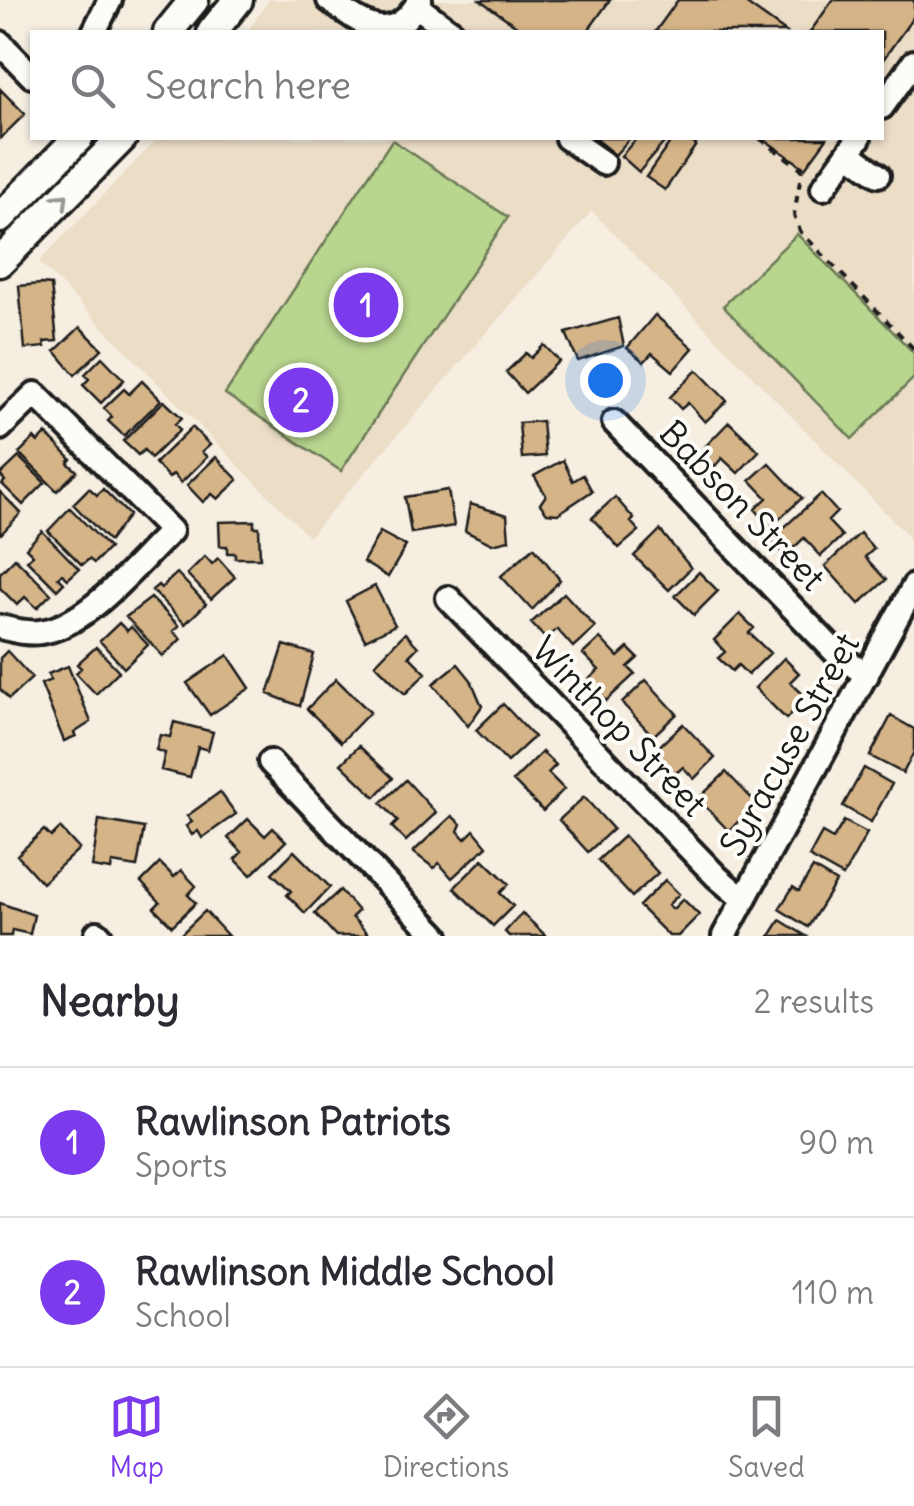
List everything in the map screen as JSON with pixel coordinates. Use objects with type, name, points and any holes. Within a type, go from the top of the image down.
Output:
[{"type":"main road","points":[[170,30],[194,0]]},
{"type":"main road","points":[[214,30],[238,0]]},
{"type":"main road","points":[[0,218],[76,140]]},
{"type":"main road","points":[[2,257],[120,140]]},
{"type":"street","points":[[95,30],[110,0]]},
{"type":"street","points":[[329,0],[362,24],[380,29],[400,24],[418,3],[443,30]]},
{"type":"street","points":[[0,43],[30,74]]},
{"type":"street","points":[[884,104],[914,62]]},
{"type":"street","points":[[570,140],[603,163]]},
{"type":"street","points":[[823,188],[854,145],[878,175]]},
{"type":"street","points":[[0,428],[35,394],[170,531],[88,610],[68,623],[36,633],[0,628]]},
{"type":"street","name":"Babson Street","points":[[614,422],[838,654],[866,675]]},
{"type":"street","name":"Syracuse Street","points":[[724,936],[914,586]]},
{"type":"street","name":"Winthop Street","points":[[448,598],[716,877],[744,900]]},
{"type":"street","points":[[270,762],[437,936]]},
{"type":"path","points":[[762,140],[802,168],[794,215],[800,231],[914,349]]},
{"type":"shaded area","points":[[269,0],[914,0],[914,542],[592,211],[309,537],[39,262],[156,140],[884,140],[884,30],[248,30]]},
{"type":"green space","points":[[392,140],[508,217],[341,471],[225,394]]},
{"type":"green space","points":[[797,234],[914,353],[914,378],[852,439],[723,306]]},
{"type":"building","points":[[480,0],[610,0],[588,30],[522,30]]},
{"type":"building","points":[[678,0],[741,0],[783,30],[656,30]]},
{"type":"building","points":[[833,0],[914,0],[914,16],[884,58],[884,30],[811,30]]},
{"type":"building","points":[[0,89],[25,114],[0,139]]},
{"type":"building","points":[[596,140],[628,140],[615,155]]},
{"type":"building","points":[[635,140],[666,140],[639,172],[621,156]]},
{"type":"building","points":[[672,140],[688,140],[696,145],[665,190],[646,177]]},
{"type":"building","points":[[765,140],[826,140],[805,168]]},
{"type":"building","points":[[51,285],[57,341],[25,349],[19,286]]},
{"type":"building","points":[[655,315],[693,348],[673,371],[652,353],[644,362],[627,348]]},
{"type":"building","points":[[618,318],[624,346],[578,361],[566,333]]},
{"type":"building","points":[[80,327],[102,349],[75,375],[55,351]]},
{"type":"building","points":[[544,345],[559,361],[525,393],[506,372],[526,353],[531,358]]},
{"type":"building","points":[[102,357],[124,380],[101,403],[83,385],[89,379],[85,374]]},
{"type":"building","points":[[697,370],[727,401],[705,422],[688,403],[681,409],[670,397]]},
{"type":"building","points":[[142,381],[161,400],[124,436],[108,421],[112,417],[104,408],[124,389],[129,394]]},
{"type":"building","points":[[164,401],[182,418],[175,424],[180,430],[151,458],[144,450],[138,455],[123,441]]},
{"type":"building","points":[[542,421],[545,456],[522,458],[519,423]]},
{"type":"building","points":[[729,422],[759,451],[738,473],[722,458],[715,466],[700,452]]},
{"type":"building","points":[[192,427],[210,445],[202,452],[207,457],[181,483],[173,474],[169,478],[155,463]]},
{"type":"building","points":[[46,434],[71,459],[68,463],[77,471],[57,491],[19,453],[34,438],[38,442]]},
{"type":"building","points":[[19,457],[45,483],[23,505],[2,484],[5,481],[0,475]]},
{"type":"building","points":[[216,457],[238,480],[218,499],[212,494],[203,502],[187,485]]},
{"type":"building","points":[[563,460],[573,481],[583,475],[592,491],[558,514],[547,513],[540,504],[546,495],[534,476]]},
{"type":"building","points":[[769,463],[802,498],[771,527],[755,509],[767,498],[750,480]]},
{"type":"building","points":[[89,488],[97,495],[103,489],[129,515],[109,541],[73,504]]},
{"type":"building","points":[[448,490],[454,526],[411,533],[405,497]]},
{"type":"building","points":[[0,492],[21,513],[1,534],[0,533]]},
{"type":"building","points":[[821,494],[837,512],[828,521],[842,536],[821,556],[804,538],[785,556],[770,540]]},
{"type":"building","points":[[615,497],[639,531],[619,548],[592,518]]},
{"type":"building","points":[[470,504],[507,515],[509,540],[492,544],[465,531]]},
{"type":"building","points":[[70,508],[109,548],[94,563],[89,559],[82,565],[48,531]]},
{"type":"building","points":[[254,521],[254,527],[259,527],[260,558],[235,558],[235,553],[227,553],[227,546],[220,546],[219,522]]},
{"type":"building","points":[[660,530],[691,568],[669,590],[634,556]]},
{"type":"building","points":[[42,531],[79,569],[68,579],[62,574],[58,577],[64,583],[57,590],[27,560],[33,555],[26,548]]},
{"type":"building","points":[[380,532],[406,546],[388,577],[363,562]]},
{"type":"building","points":[[860,533],[874,549],[865,557],[886,580],[859,604],[825,566]]},
{"type":"building","points":[[534,547],[560,580],[532,610],[501,576]]},
{"type":"building","points":[[205,556],[212,564],[218,558],[235,577],[211,599],[187,574]]},
{"type":"building","points":[[15,558],[51,594],[37,608],[25,597],[17,605],[0,588],[0,573]]},
{"type":"building","points":[[699,572],[718,591],[694,615],[675,596]]},
{"type":"building","points":[[177,573],[206,604],[185,624],[152,590],[158,585],[161,588]]},
{"type":"building","points":[[375,586],[395,625],[365,640],[346,601]]},
{"type":"building","points":[[564,593],[595,627],[573,647],[557,629],[546,639],[531,623]]},
{"type":"building","points":[[151,598],[179,626],[173,631],[181,639],[163,656],[126,617]]},
{"type":"building","points":[[740,614],[754,628],[749,633],[770,653],[748,675],[738,665],[732,671],[718,658],[725,652],[714,640]]},
{"type":"building","points":[[119,623],[127,631],[131,627],[148,645],[124,668],[100,641]]},
{"type":"building","points":[[405,633],[418,647],[409,656],[426,673],[405,694],[375,664]]},
{"type":"building","points":[[600,638],[618,657],[628,648],[638,658],[628,667],[635,674],[606,701],[587,681],[599,670],[583,654]]},
{"type":"building","points":[[284,645],[314,654],[300,706],[268,694]]},
{"type":"building","points":[[96,647],[119,671],[96,694],[76,673],[81,668],[77,664]]},
{"type":"building","points":[[7,651],[32,678],[9,699],[0,689],[0,658]]},
{"type":"building","points":[[228,655],[250,688],[210,715],[187,683]]},
{"type":"building","points":[[784,658],[799,673],[790,682],[807,698],[786,719],[755,688]]},
{"type":"building","points":[[458,664],[471,680],[482,706],[468,726],[433,684]]},
{"type":"building","points":[[68,666],[91,722],[64,741],[41,684],[51,680],[48,674]]},
{"type":"building","points":[[336,679],[370,712],[341,742],[307,709]]},
{"type":"building","points":[[646,680],[677,714],[653,736],[622,703]]},
{"type":"building","points":[[503,704],[534,737],[507,762],[476,730]]},
{"type":"building","points":[[891,716],[914,729],[914,752],[903,773],[870,756]]},
{"type":"building","points":[[174,722],[213,732],[208,750],[198,747],[190,777],[161,770],[165,753],[156,750],[160,735],[170,737]]},
{"type":"building","points":[[683,724],[715,758],[694,779],[683,767],[675,774],[654,751]]},
{"type":"building","points":[[359,746],[393,778],[375,797],[341,764]]},
{"type":"building","points":[[542,752],[556,765],[548,773],[564,789],[543,811],[513,781]]},
{"type":"building","points":[[864,768],[892,784],[871,822],[843,806]]},
{"type":"building","points":[[726,772],[756,803],[729,831],[698,799]]},
{"type":"building","points":[[406,780],[436,813],[406,841],[392,827],[398,821],[381,803]]},
{"type":"building","points":[[220,792],[236,814],[202,838],[198,831],[192,835],[186,826],[192,822],[187,816]]},
{"type":"building","points":[[584,797],[613,829],[588,852],[559,820]]},
{"type":"building","points":[[452,816],[461,824],[458,831],[465,839],[474,830],[487,846],[452,878],[439,863],[434,868],[413,852]]},
{"type":"building","points":[[248,819],[265,836],[273,828],[286,841],[251,875],[235,859],[242,852],[228,838]]},
{"type":"building","points":[[99,820],[144,828],[137,867],[112,863],[111,870],[92,867]]},
{"type":"building","points":[[844,821],[867,833],[843,876],[809,857],[822,833],[833,839]]},
{"type":"building","points":[[60,828],[79,849],[42,883],[17,855],[44,830],[51,837]]},
{"type":"building","points":[[624,836],[658,873],[632,897],[598,860]]},
{"type":"building","points":[[294,851],[330,887],[305,913],[287,895],[291,891],[272,873]]},
{"type":"building","points":[[483,859],[509,884],[500,893],[513,906],[493,926],[454,888]]},
{"type":"building","points":[[160,863],[174,877],[181,870],[196,886],[188,895],[196,903],[172,926],[154,908],[160,902],[141,882]]},
{"type":"building","points":[[813,868],[836,882],[808,927],[779,909],[793,887],[799,891]]},
{"type":"building","points":[[665,880],[679,894],[668,905],[673,909],[683,899],[699,915],[678,936],[669,936],[639,906]]},
{"type":"building","points":[[340,890],[358,911],[352,917],[367,933],[364,936],[336,936],[315,913]]},
{"type":"building","points":[[0,903],[34,915],[30,934],[12,930],[11,936],[0,936]]},
{"type":"building","points":[[205,911],[228,936],[179,936]]},
{"type":"building","points":[[522,913],[546,936],[509,936],[505,932]]},
{"type":"building","points":[[780,920],[806,936],[770,936]]},
{"type":"place","name":"Rawlinson Patriots","points":[[366,305]]},
{"type":"place","name":"Rawlinson Middle School","points":[[301,400]]}]
